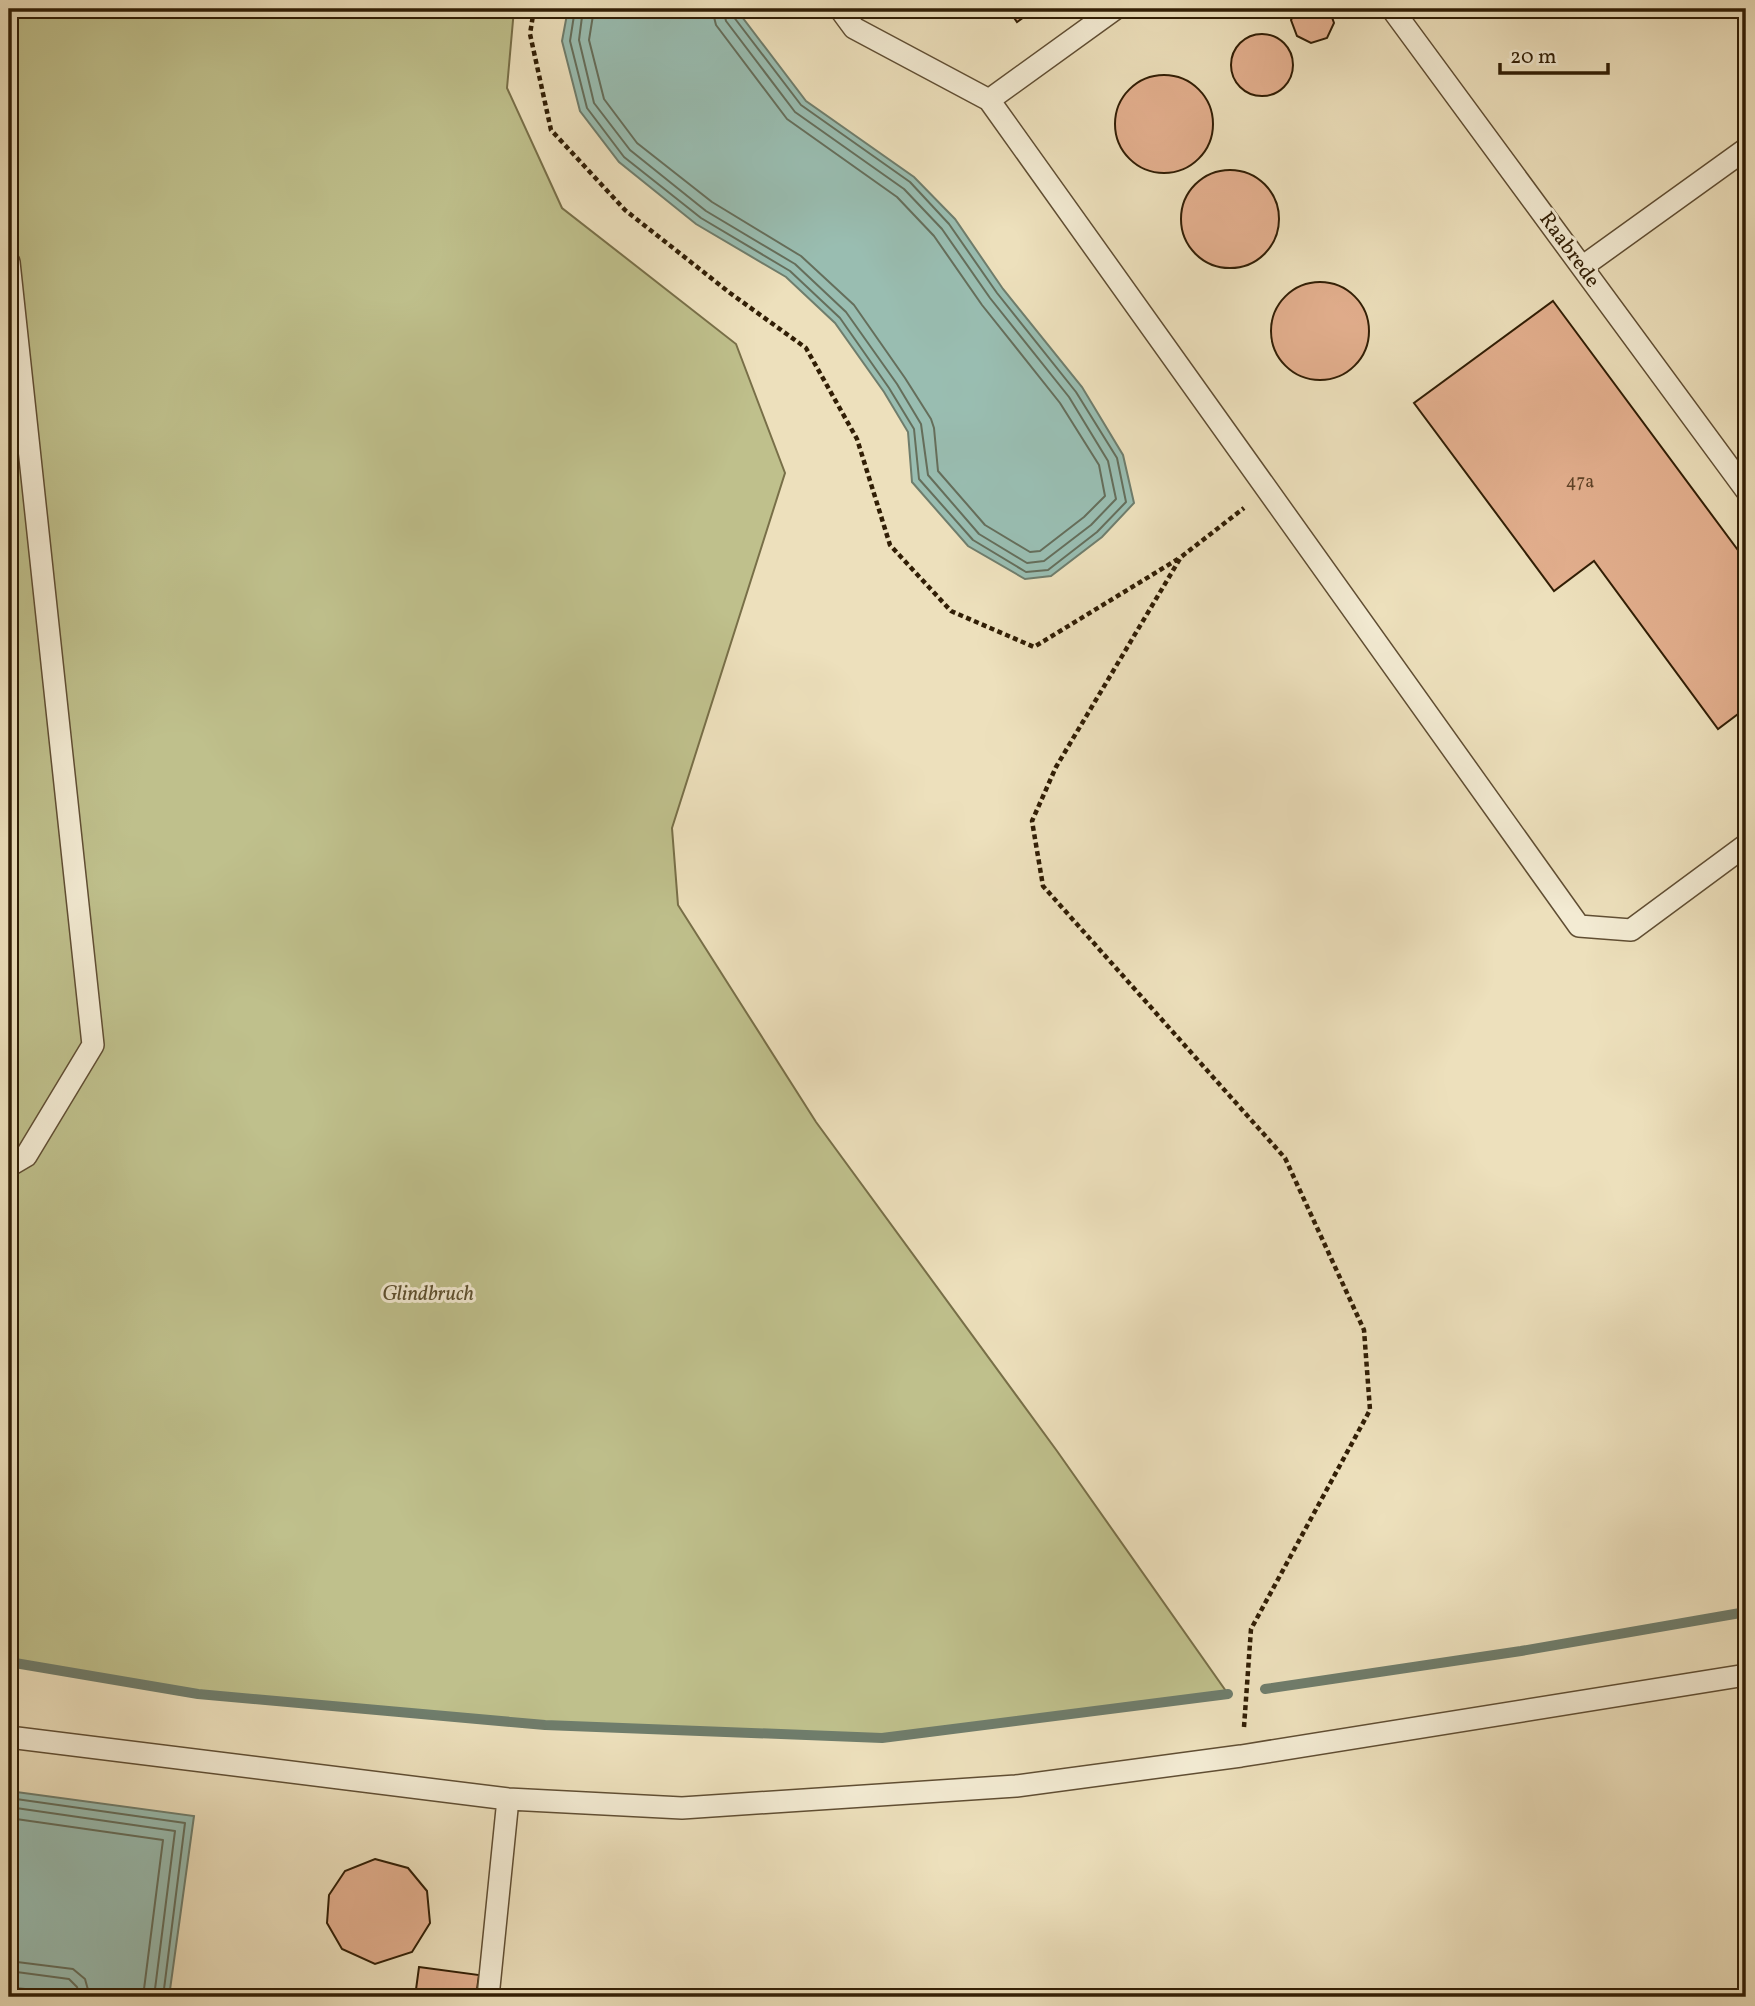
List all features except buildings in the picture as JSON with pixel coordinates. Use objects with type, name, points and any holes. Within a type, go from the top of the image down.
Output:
[{"type":"lane","points":[[840,9],[854,28],[989,100],[1579,926],[1631,930],[1746,845]]},
{"type":"lane","points":[[989,100],[1115,9]]},
{"type":"lane","name":"Raabrede","points":[[1392,9],[1746,490]]},
{"type":"lane","points":[[1582,267],[1746,149]]},
{"type":"lane","points":[[9,262],[93,1045],[26,1156],[9,1166]]},
{"type":"lane","points":[[9,1737],[508,1799],[682,1808],[1016,1786],[1241,1756],[1746,1675]]},
{"type":"lane","points":[[488,1997],[508,1799]]},
{"type":"path","points":[[534,9],[530,34],[551,130],[625,210],[730,293],[806,348],[857,439],[890,545],[951,611],[1034,647],[1181,557],[1268,490]]},
{"type":"path","points":[[1181,557],[1056,767],[1032,821],[1043,886],[1285,1158],[1364,1331],[1370,1410],[1251,1629],[1241,1756]]},
{"type":"green space","name":"Glindbruch","points":[[9,9],[514,9],[507,88],[562,208],[736,344],[785,473],[672,828],[678,905],[816,1122],[1057,1451],[1228,1694],[882,1738],[545,1725],[198,1694],[9,1662]]},
{"type":"water","points":[[568,9],[736,9],[806,101],[914,177],[955,219],[1003,289],[1082,387],[1123,455],[1134,503],[1102,537],[1051,576],[1025,579],[968,546],[912,482],[908,432],[884,392],[835,323],[786,277],[696,224],[619,162],[580,111],[562,41]]},
{"type":"water","points":[[9,1791],[194,1816],[169,1997],[89,1997],[9,1987]]},
{"type":"waterway","points":[[1265,1689],[1521,1651],[1746,1612]]},
{"type":"waterway","points":[[9,1662],[198,1694],[545,1725],[882,1738],[1228,1694]]}]
